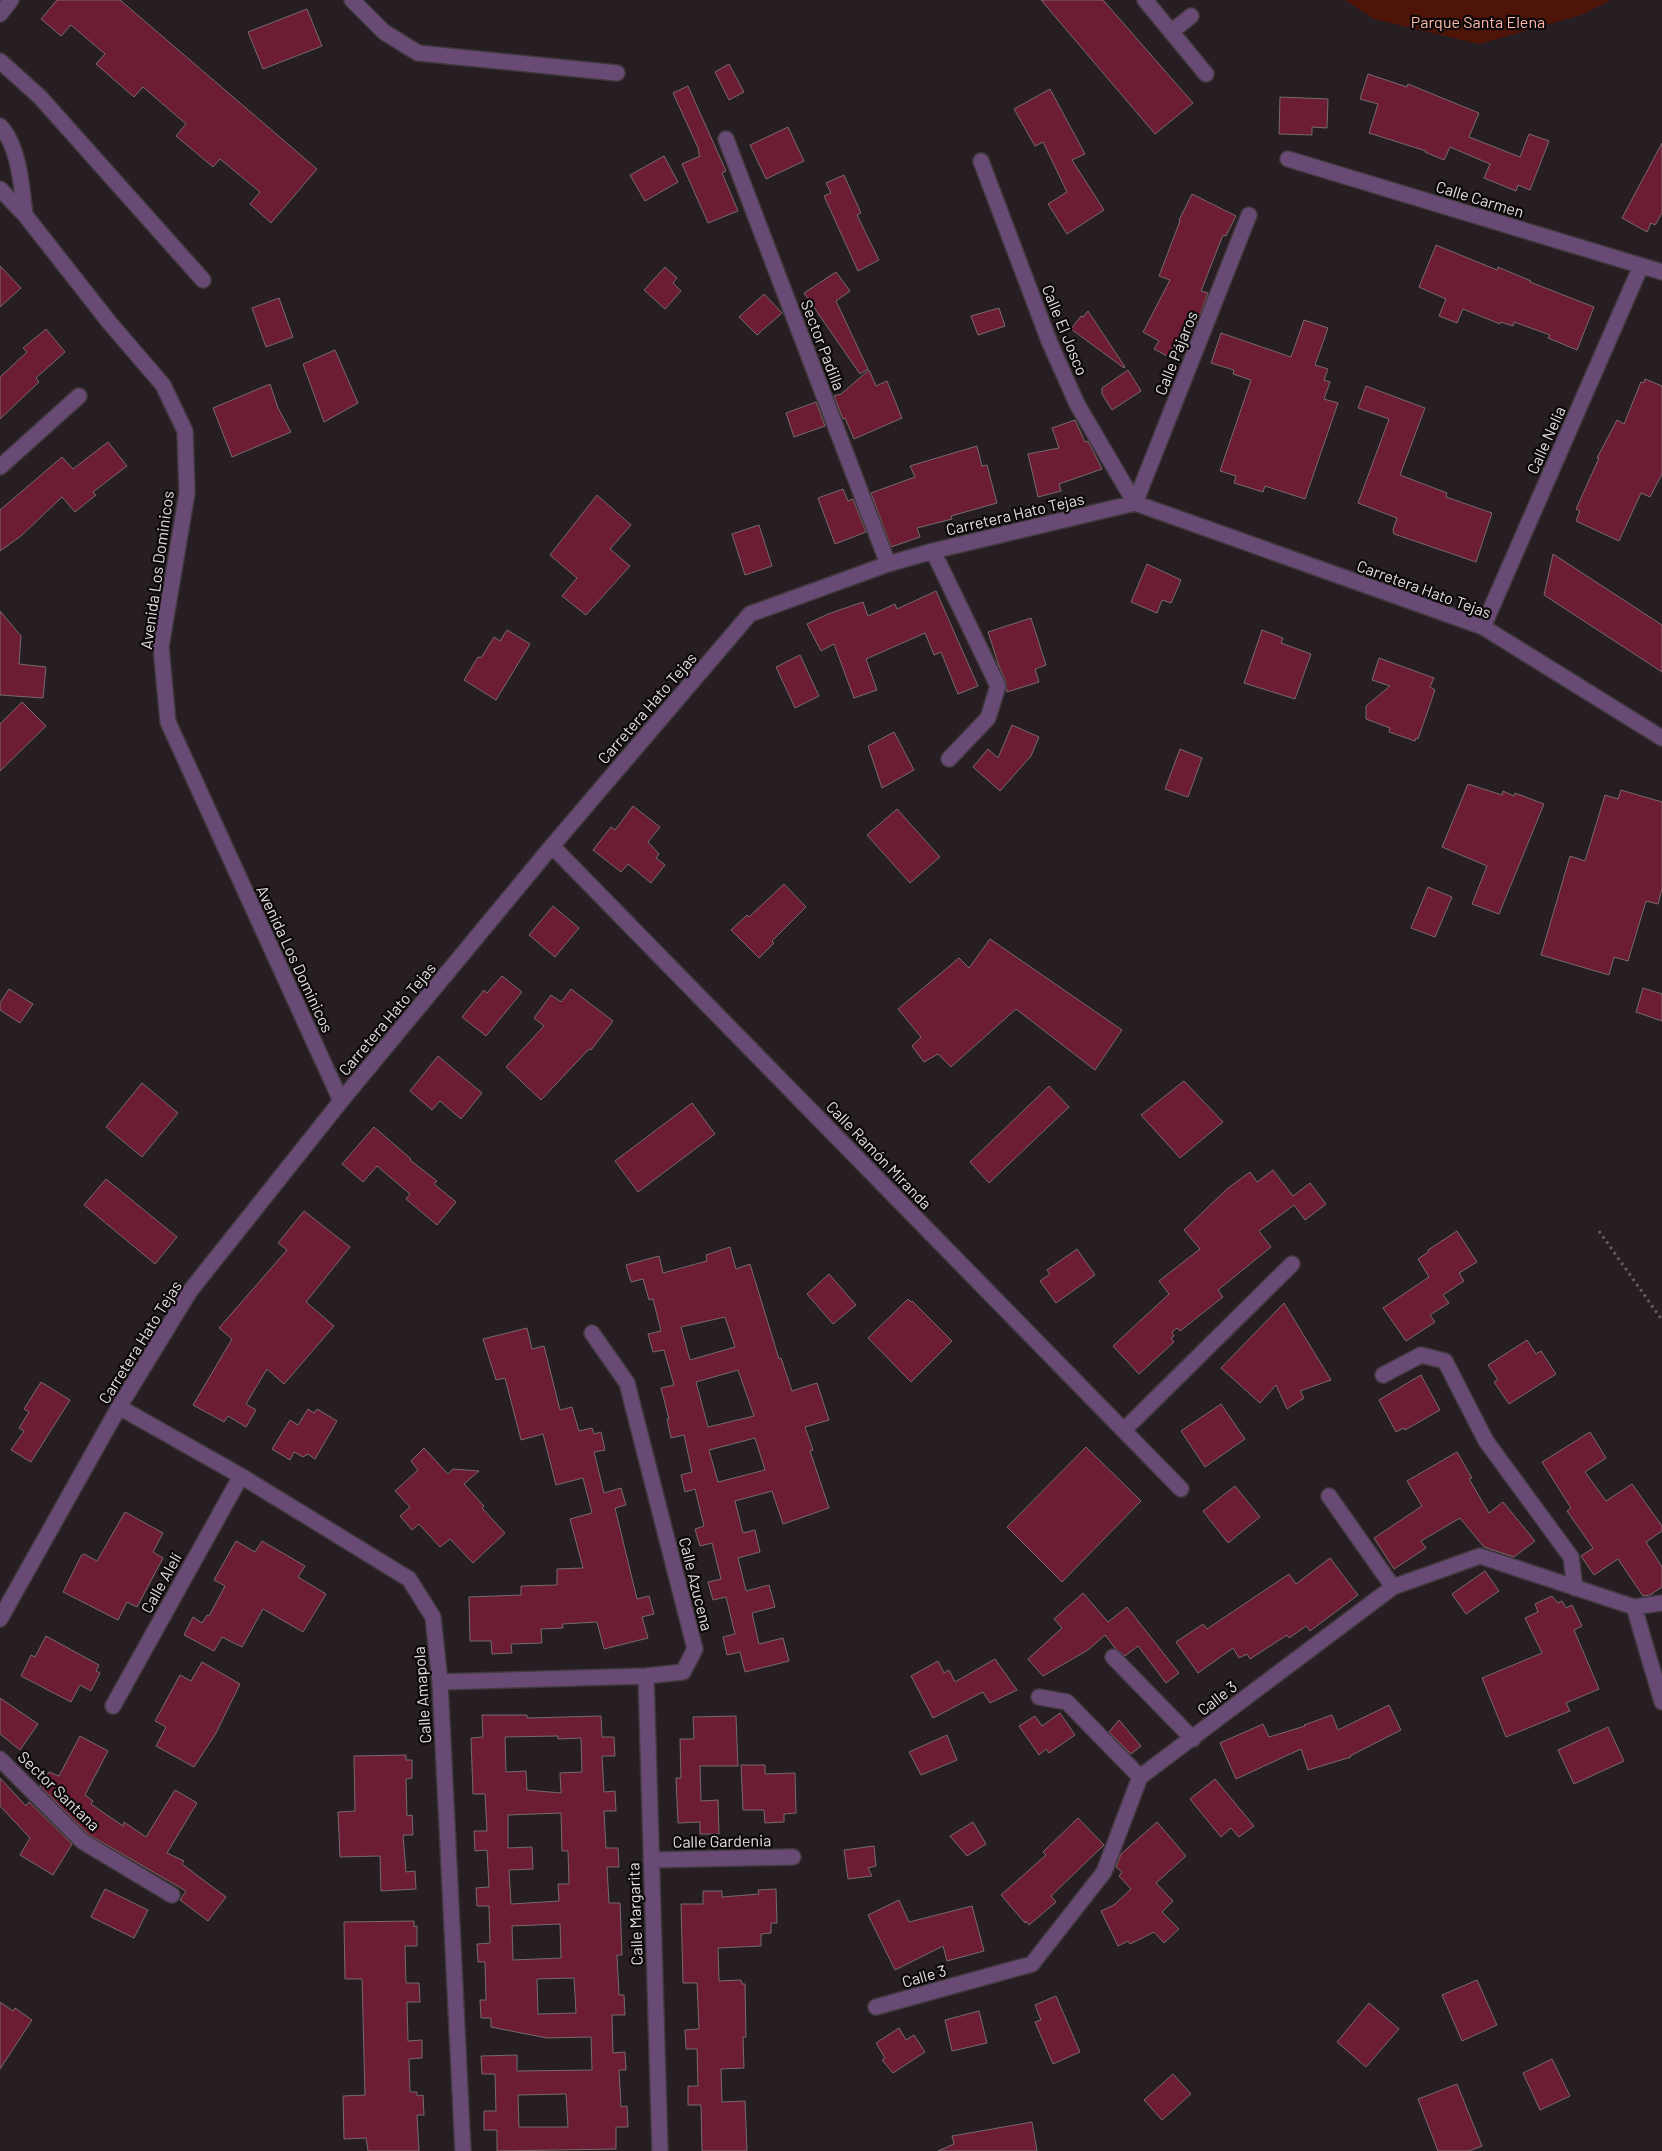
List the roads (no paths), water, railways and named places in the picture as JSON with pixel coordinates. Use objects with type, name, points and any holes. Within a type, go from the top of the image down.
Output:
[{"type":"street","points":[[0,14],[11,0]]},
{"type":"street","points":[[352,0],[384,32],[418,53],[617,73]]},
{"type":"street","points":[[1145,0],[1206,74]]},
{"type":"street","points":[[1171,32],[1191,16]]},
{"type":"street","points":[[0,61],[40,97],[203,280]]},
{"type":"street","points":[[0,126],[10,139],[20,172],[25,215]]},
{"type":"street","name":"Sector Padilla","points":[[726,139],[888,564]]},
{"type":"street","name":"Calle Carmen","points":[[1288,159],[1662,272]]},
{"type":"street","name":"Calle El Josco","points":[[981,161],[1049,341],[1077,404],[1135,503]]},
{"type":"street","name":"Avenida Los Dominicos","points":[[0,190],[25,215],[109,322],[163,385],[185,431],[186,494],[161,647],[168,722],[341,1101]]},
{"type":"street","name":"Calle Pájaros","points":[[1135,503],[1249,215]]},
{"type":"street","name":"Calle Nelia","points":[[1483,627],[1641,266]]},
{"type":"street","points":[[0,467],[79,396]]},
{"type":"street","name":"Carretera Hato Tejas","points":[[0,1619],[119,1407],[190,1291],[341,1101],[552,846],[750,614],[888,564],[933,551],[1135,503],[1483,627],[1662,738]]},
{"type":"street","points":[[933,551],[998,686],[988,718],[949,759]]},
{"type":"street","name":"Calle Ramón Miranda","points":[[552,846],[1181,1490]]},
{"type":"street","points":[[1124,1430],[1292,1264]]},
{"type":"street","name":"Calle Azucena","points":[[440,1682],[646,1676],[683,1672],[695,1649],[627,1383],[592,1333]]},
{"type":"street","points":[[1383,1375],[1421,1355],[1445,1361],[1486,1441],[1571,1557],[1575,1588]]},
{"type":"street","name":"Calle Amapola","points":[[119,1407],[241,1476],[409,1579],[433,1618],[440,1682],[462,2151]]},
{"type":"street","name":"Calle Alelí","points":[[112,1706],[241,1476]]},
{"type":"street","points":[[1329,1496],[1393,1587]]},
{"type":"street","name":"Calle 3","points":[[876,2007],[1032,1964],[1104,1872],[1140,1777],[1393,1587],[1480,1556],[1634,1607],[1662,1603]]},
{"type":"street","points":[[1634,1607],[1662,1702]]},
{"type":"street","points":[[1113,1658],[1193,1739]]},
{"type":"street","name":"Calle Margarita","points":[[646,1676],[660,2151]]},
{"type":"street","points":[[1039,1698],[1067,1702],[1140,1777]]},
{"type":"street","name":"Sector Santana","points":[[0,1759],[82,1841],[172,1895]]},
{"type":"street","name":"Calle Gardenia","points":[[651,1860],[793,1857]]},
{"type":"park label","name":"Parque Santa Elena","points":[[1478,22]]}]
